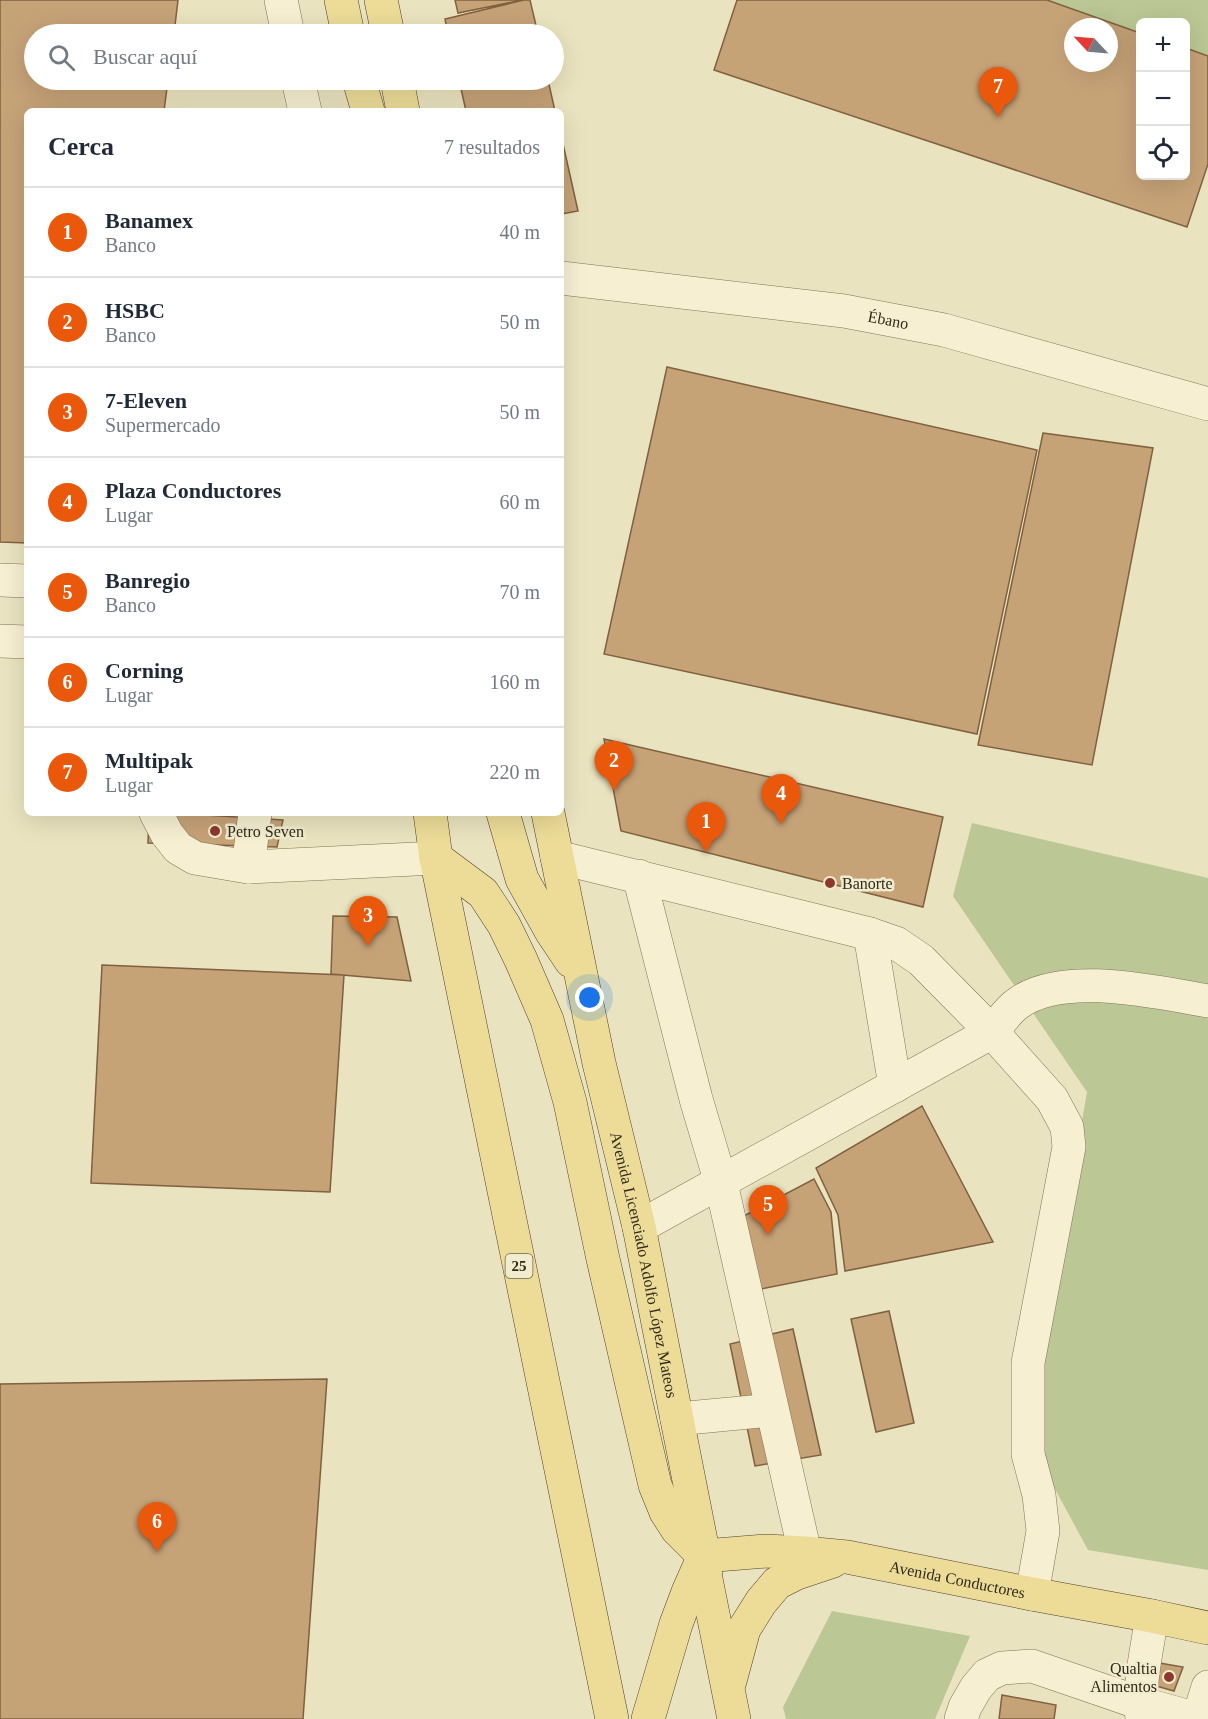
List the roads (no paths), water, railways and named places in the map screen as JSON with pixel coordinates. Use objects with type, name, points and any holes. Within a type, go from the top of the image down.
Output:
[{"type":"main road","points":[[341,0],[346,24]]},
{"type":"main road","points":[[381,0],[386,24]]},
{"type":"main road","points":[[345,108],[348,90]]},
{"type":"main road","points":[[362,90],[367,108]]},
{"type":"main road","points":[[399,90],[402,108]]},
{"type":"main road","name":"25","points":[[430,816],[436,858],[612,1719]]},
{"type":"main road","points":[[504,816],[522,879],[551,931],[582,978]]},
{"type":"main road","name":"Avenida Licenciado Adolfo López Mateos","points":[[549,816],[599,1064],[639,1227],[731,1704]]},
{"type":"main road","points":[[436,858],[483,893],[504,925],[547,1020],[570,1102],[603,1259],[656,1485],[666,1512],[677,1529],[704,1556],[676,1624],[648,1719]]},
{"type":"main road","name":"Avenida Conductores","points":[[704,1556],[766,1551],[805,1552],[847,1557],[1208,1628]]},
{"type":"main road","points":[[731,1704],[744,1629],[760,1602],[777,1583],[797,1573],[847,1557]]},
{"type":"street","points":[[281,0],[286,24]]},
{"type":"street","points":[[300,90],[304,108]]},
{"type":"street","name":"Ébano","points":[[564,278],[844,311],[944,330],[1208,404]]},
{"type":"street","points":[[0,580],[24,581]]},
{"type":"street","points":[[0,641],[24,642]]},
{"type":"street","points":[[158,816],[178,848],[195,858],[248,867],[436,858]]},
{"type":"street","points":[[248,867],[255,816]]},
{"type":"street","points":[[557,857],[870,934],[896,943],[921,960],[992,1032],[1052,1099],[1067,1127],[1070,1147],[1028,1363],[1028,1454],[1039,1495],[1043,1531],[1032,1594]]},
{"type":"street","points":[[639,876],[696,1099],[721,1183],[805,1552]]},
{"type":"street","points":[[870,934],[895,1086]]},
{"type":"street","points":[[639,1227],[992,1032],[1016,1004],[1040,992],[1068,986],[1109,987],[1151,991],[1208,1001]]},
{"type":"street","points":[[677,1419],[772,1410]]},
{"type":"street","points":[[1141,1711],[1143,1670],[1152,1616]]},
{"type":"street","points":[[961,1719],[976,1688],[987,1675],[1002,1668],[1032,1666],[1141,1711],[1198,1719],[1208,1687]]},
{"type":"place","name":"Multipak","points":[[998,117]]},
{"type":"place","name":"HSBC","points":[[614,791]]},
{"type":"place","name":"Plaza Conductores","points":[[781,824]]},
{"type":"place","name":"Petro Seven","points":[[215,831]]},
{"type":"place","name":"Banamex","points":[[706,852]]},
{"type":"place","name":"Banorte","points":[[830,883]]},
{"type":"place","name":"7-Eleven","points":[[368,946]]},
{"type":"place","name":"Banregio","points":[[768,1235]]},
{"type":"place","name":"Corning","points":[[157,1552]]},
{"type":"place","name":"Qualtia Alimentos","points":[[1169,1677]]}]
